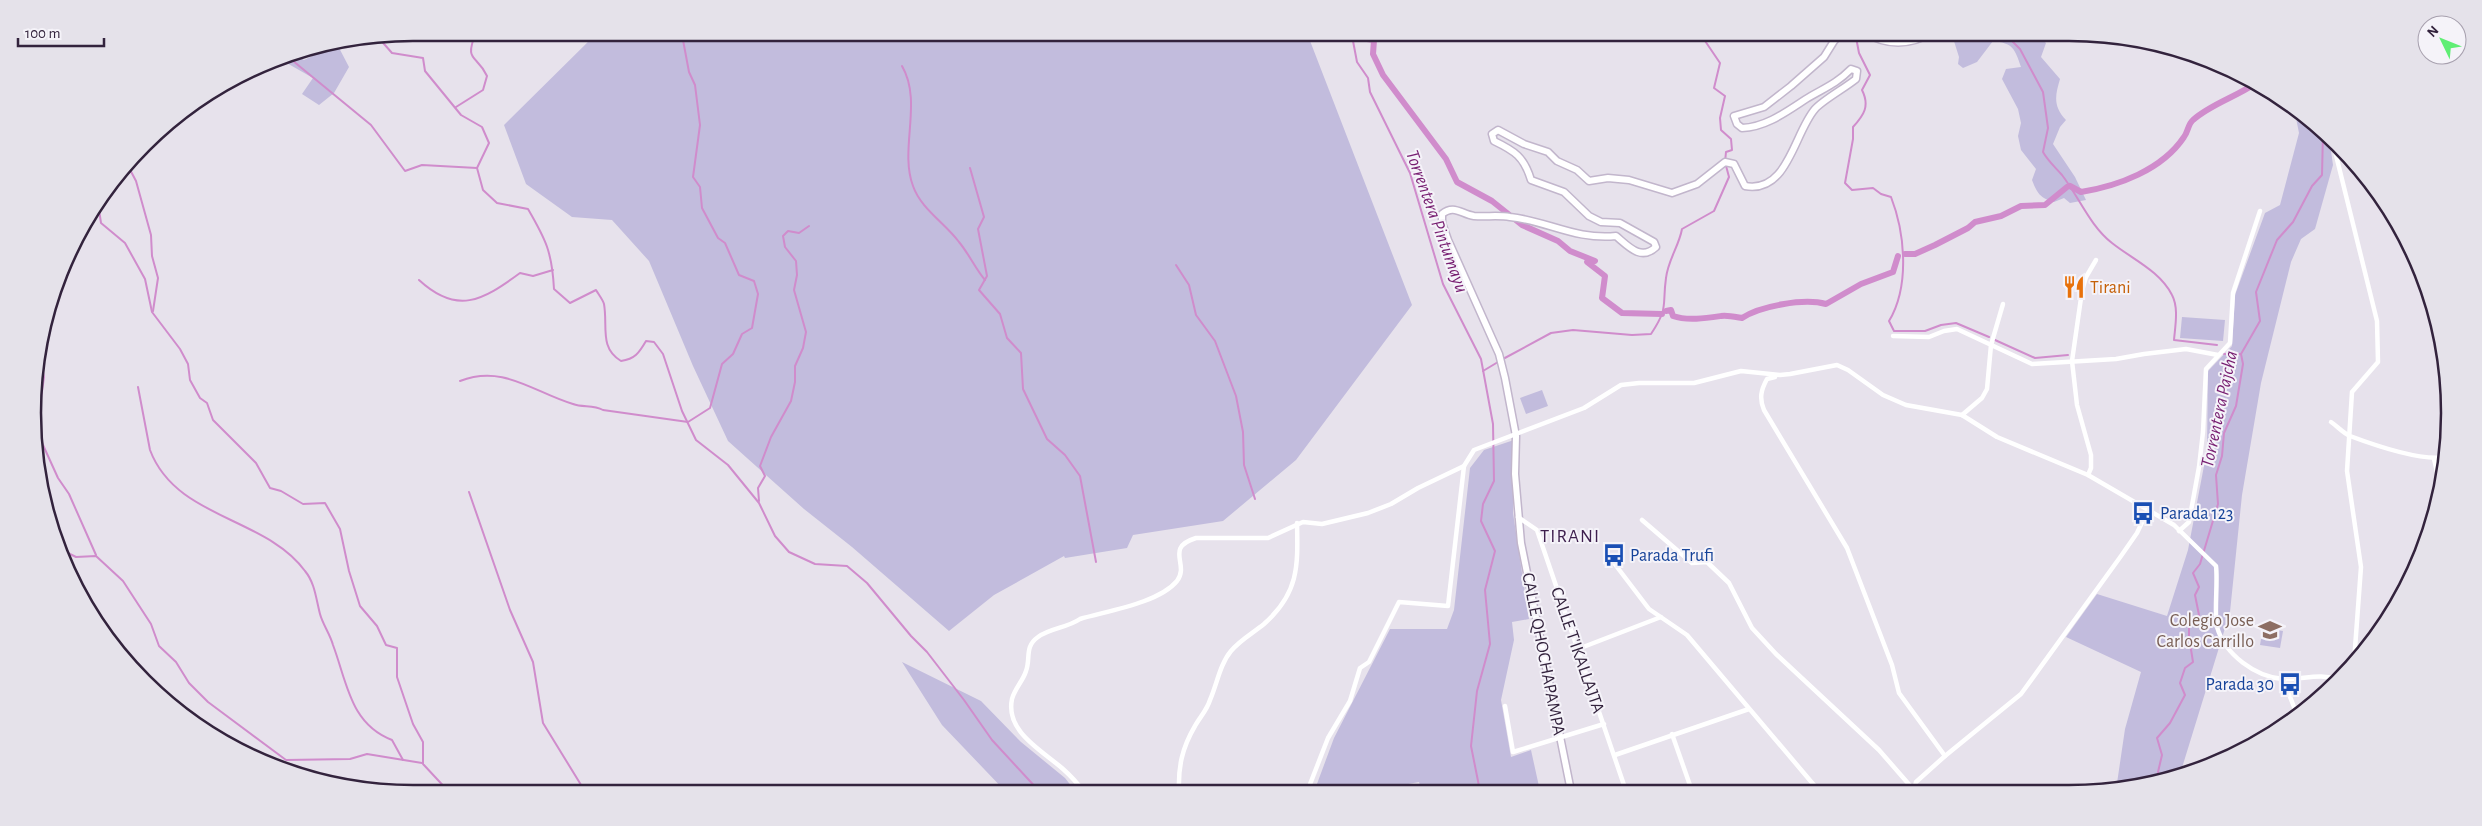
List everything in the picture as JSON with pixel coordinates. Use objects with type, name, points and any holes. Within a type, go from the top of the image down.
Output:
[{"type":"street","name":"CALLE QHOCHAPAMPA","points":[[1569,785],[1561,738],[1535,624],[1521,543],[1515,474],[1516,436],[1500,354],[1448,240],[1442,223],[1442,214],[1454,208],[1472,216],[1518,218],[1584,236],[1597,238],[1616,236],[1630,249],[1643,254],[1650,253],[1656,247],[1654,242],[1620,224],[1601,222],[1589,216],[1564,192],[1531,180],[1525,162],[1509,149],[1494,141],[1492,134],[1498,130],[1524,144],[1548,152],[1557,161],[1577,170],[1589,181],[1608,178],[1629,180],[1672,193],[1697,184],[1725,162],[1734,164],[1745,186],[1758,188],[1772,180],[1792,156],[1804,122],[1817,107],[1856,79],[1857,70],[1851,69],[1836,83],[1806,99],[1782,115],[1769,120],[1742,128],[1737,124],[1734,116],[1764,107],[1824,57],[1834,41]]},
{"type":"street","points":[[1881,41],[1912,43],[1916,41]]},
{"type":"street","points":[[2336,154],[2377,321],[2378,362],[2352,392],[2348,435],[2347,471],[2361,560],[2355,650]]},
{"type":"street","points":[[2179,531],[2189,522],[2199,467],[2206,369],[2230,342],[2233,293],[2260,211]]},
{"type":"street","points":[[2088,476],[2092,468],[2091,455],[2077,405],[2072,361],[2082,291],[2086,277],[2096,260]]},
{"type":"street","points":[[1962,415],[1982,398],[1987,389],[1991,345],[2003,304]]},
{"type":"street","points":[[1893,336],[1929,337],[1944,331],[1957,330],[2032,364],[2116,360],[2144,354],[2186,349],[2218,355]]},
{"type":"street","points":[[1945,756],[1899,693],[1892,664],[1847,548],[1760,402],[1761,390],[1766,379],[1820,367],[1843,366],[1883,395],[1906,405],[1962,415],[1997,437],[2088,476],[2174,525],[2211,559],[2216,566],[2217,627],[2229,648],[2244,664],[2264,676],[2283,679],[2313,675],[2331,677]]},
{"type":"street","points":[[1309,785],[1328,738],[1350,700],[1360,668],[1370,662],[1399,602],[1448,606],[1464,466],[1474,450],[1516,436],[1584,408],[1621,385],[1639,383],[1694,383],[1741,371],[1780,375]]},
{"type":"street","points":[[2331,422],[2348,435],[2408,455],[2438,458]]},
{"type":"street","points":[[2434,459],[2437,469]]},
{"type":"street","points":[[1078,785],[1063,769],[1029,742],[1013,719],[1012,699],[1015,690],[1026,674],[1028,651],[1033,641],[1046,633],[1074,624],[1080,619],[1137,602],[1166,590],[1179,577],[1179,550],[1185,541],[1196,538],[1268,538],[1297,524],[1312,522],[1322,524],[1368,513],[1391,504],[1464,466]]},
{"type":"street","points":[[1915,785],[1916,782],[1945,756],[2021,694],[2121,556],[2148,510]]},
{"type":"street","name":"CALLE T'IKALLAJTA","points":[[1518,517],[1538,530],[1578,649],[1589,688],[1604,724],[1624,785]]},
{"type":"street","points":[[1642,520],[1692,563],[1707,562],[1728,584],[1752,628],[1776,654],[1879,750],[1910,785]]},
{"type":"street","points":[[1178,785],[1178,768],[1181,756],[1194,727],[1207,709],[1226,659],[1231,651],[1274,613],[1293,582],[1298,571],[1297,524]]},
{"type":"street","points":[[1614,562],[1649,609],[1687,635],[1814,785]]},
{"type":"street","points":[[1578,649],[1661,617]]},
{"type":"street","points":[[2283,679],[2295,708]]},
{"type":"street","points":[[1505,706],[1513,752],[1604,724]]},
{"type":"street","points":[[1614,755],[1749,709]]},
{"type":"street","points":[[1672,734],[1690,785]]},
{"type":"shaded area","points":[[589,41],[1310,41],[1412,305],[1296,460],[1223,521],[1133,535],[1127,548],[1065,558],[1064,556],[994,595],[949,631],[852,547],[804,509],[728,441],[693,366],[649,261],[612,220],[572,217],[526,184],[504,125]]},
{"type":"shaded area","points":[[1954,41],[1993,41],[1977,62],[1963,68],[1958,64],[1959,57]]},
{"type":"shaded area","points":[[1993,41],[2044,41],[2046,43],[2041,57],[2060,79],[2056,101],[2059,110],[2066,120],[2060,127],[2053,144],[2075,177],[2086,200],[2070,203],[2064,198],[2054,202],[2042,197],[2036,188],[2032,180],[2036,169],[2021,150],[2018,136],[2021,123],[2018,109],[2002,79],[2006,69],[2021,67],[2015,51],[2005,43]]},
{"type":"shaded area","points":[[339,48],[349,67],[334,93],[319,105],[302,94],[313,78],[288,63],[302,59],[304,60],[315,55]]},
{"type":"shaded area","points":[[2296,119],[2331,149],[2333,165],[2315,229],[2301,239],[2291,262],[2261,383],[2242,495],[2230,612],[2182,767],[2142,778],[2117,782],[2125,729],[2141,672],[2066,637],[2097,594],[2167,616],[2188,550],[2207,450],[2208,371],[2232,346],[2235,295],[2265,213],[2280,205],[2299,133]]},
{"type":"shaded area","points":[[2182,317],[2225,320],[2223,341],[2180,338]]},
{"type":"shaded area","points":[[1542,390],[1548,406],[1526,414],[1520,398]]},
{"type":"shaded area","points":[[1514,440],[1513,513],[1529,619],[1512,622],[1514,640],[1501,700],[1511,757],[1531,750],[1539,785],[1420,785],[1419,782],[1403,785],[1317,785],[1334,738],[1390,629],[1447,629],[1454,610],[1470,468],[1484,450]]},
{"type":"shaded area","points":[[2263,628],[2283,631],[2280,648],[2260,645]]},
{"type":"shaded area","points":[[902,662],[981,701],[1021,742],[1065,778],[1070,785],[999,785],[942,725]]},
{"type":"waterway","points":[[456,107],[483,90],[487,76],[471,53],[473,41]]},
{"type":"waterway","points":[[460,381],[490,376],[504,378],[577,405],[688,422],[710,408],[722,364],[733,354],[742,334],[752,328],[758,294],[754,281],[739,275],[725,243],[718,238],[702,208],[700,187],[693,177],[700,125],[695,85],[689,72],[683,41]]},
{"type":"waterway","name":"Torrentera Pintumayu","points":[[1353,41],[1357,62],[1368,78],[1370,92],[1410,173],[1443,284],[1481,359],[1493,424],[1494,481],[1483,504],[1481,521],[1495,551],[1485,590],[1490,644],[1477,691],[1471,746],[1479,785]]},
{"type":"waterway","points":[[1374,41],[1373,54],[1383,75],[1446,159],[1457,182],[1492,201],[1522,225],[1558,241],[1570,251],[1595,261],[1587,262],[1605,276],[1602,298],[1622,313],[1662,314]]},
{"type":"waterway","points":[[1503,359],[1551,333],[1573,330],[1632,335],[1651,334],[1657,325],[1663,312],[1667,271],[1682,229],[1714,211],[1729,177],[1725,162],[1726,152],[1732,150],[1731,139],[1721,130],[1720,118],[1725,96],[1714,88],[1720,63],[1705,41]]},
{"type":"waterway","points":[[1857,41],[1859,53],[1870,75],[1862,90],[1866,101],[1865,110],[1853,127],[1853,139],[1845,183],[1852,190],[1873,188],[1881,194],[1891,197],[1896,211],[1902,243],[1903,276],[1896,307],[1889,321],[1894,331],[1925,331],[1941,325],[1956,323],[1989,337]]},
{"type":"waterway","points":[[2012,41],[2020,49],[2043,92],[2048,128],[2043,152],[2049,161],[2062,175],[2091,220],[2104,236],[2153,272],[2167,287],[2174,300],[2176,312],[2174,340],[2217,345]]},
{"type":"waterway","points":[[383,43],[392,53],[423,58],[425,71],[461,115],[482,127],[489,143],[477,168],[483,190],[497,203],[528,209],[550,256],[554,289],[570,303],[596,290],[604,304],[607,343],[614,356],[621,361],[636,355],[646,341],[654,342],[663,354],[682,411],[696,440],[728,465],[759,503],[775,536],[789,552],[815,564],[847,566],[867,583],[911,636],[927,652],[992,740],[1034,785]]},
{"type":"waterway","points":[[293,61],[371,125],[405,171],[422,165],[477,168]]},
{"type":"waterway","points":[[902,66],[908,80],[911,95],[908,157],[909,172],[913,186],[927,209],[959,242],[985,280]]},
{"type":"waterway","points":[[2070,186],[2081,192],[2110,186],[2138,175],[2164,159],[2175,149],[2190,124],[2200,114],[2248,88]]},
{"type":"waterway","name":"Torrentera Pajcha","points":[[2159,774],[2162,755],[2157,738],[2170,723],[2185,695],[2180,683],[2185,668],[2193,662],[2189,625],[2199,615],[2195,595],[2199,587],[2193,573],[2200,564],[2218,504],[2216,475],[2222,456],[2224,433],[2236,406],[2243,364],[2241,354],[2260,321],[2256,292],[2277,240],[2293,222],[2312,186],[2322,175],[2323,142]]},
{"type":"waterway","points":[[970,168],[984,217],[978,229],[987,276],[979,290],[1000,314],[1007,338],[1021,353],[1023,389],[1047,439],[1065,455],[1080,476],[1096,562]]},
{"type":"waterway","points":[[131,172],[136,181],[151,235],[152,256],[158,278],[153,311]]},
{"type":"waterway","points":[[1905,254],[1915,254],[1935,245],[1968,228],[1975,222],[2001,216],[2021,206],[2045,205],[2067,187]]},
{"type":"waterway","points":[[100,213],[101,223],[125,243],[145,279],[152,312],[180,349],[188,364],[190,380],[200,398],[207,403],[213,420],[256,463],[270,488],[281,491],[303,504],[325,503],[340,529],[349,571],[360,606],[377,626],[386,645],[397,648],[397,677],[413,724],[423,742],[423,764],[443,785]]},
{"type":"waterway","points":[[759,501],[758,488],[765,476],[760,466],[771,437],[791,401],[795,382],[795,366],[803,348],[806,332],[794,290],[797,275],[796,261],[785,247],[783,236],[788,231],[799,233],[809,226]]},
{"type":"waterway","points":[[1666,311],[1671,310],[1673,316],[1691,319],[1723,316],[1742,318],[1760,310],[1782,304],[1806,302],[1826,304],[1861,284],[1893,272],[1898,256]]},
{"type":"waterway","points":[[1176,265],[1189,285],[1196,315],[1215,341],[1236,396],[1243,432],[1244,465],[1255,499]]},
{"type":"waterway","points":[[419,280],[445,298],[458,301],[481,297],[494,291],[520,273],[533,276],[553,270]]},
{"type":"waterway","points":[[1995,340],[2035,358],[2068,355]]},
{"type":"waterway","points":[[2224,354],[2241,354]]},
{"type":"waterway","points":[[1483,371],[1498,362]]},
{"type":"waterway","points":[[42,392],[43,373]]},
{"type":"waterway","points":[[138,387],[150,450],[163,473],[180,490],[200,504],[268,539],[288,553],[305,571],[313,586],[321,618],[332,641],[352,700],[367,724],[378,733],[392,740],[403,760]]},
{"type":"waterway","points":[[43,444],[58,478],[69,494],[96,555]]},
{"type":"waterway","points":[[469,492],[510,610],[533,662],[543,723],[581,785]]},
{"type":"waterway","points":[[70,554],[76,557],[96,556],[123,581],[151,624],[159,646],[176,662],[189,683],[208,702],[286,760],[350,759],[367,754],[422,763]]},
{"type":"place","name":"Tirani","points":[[2074,287]]},
{"type":"place","name":"Parada 123","points":[[2143,513]]},
{"type":"place","name":"Parada Trufi","points":[[1614,555]]},
{"type":"place","name":"Colegio Jose Carlos Carrillo","points":[[2270,630]]},
{"type":"place","name":"Parada 30","points":[[2290,684]]},
{"type":"district","name":"TIRANI","points":[[1570,535]]}]
